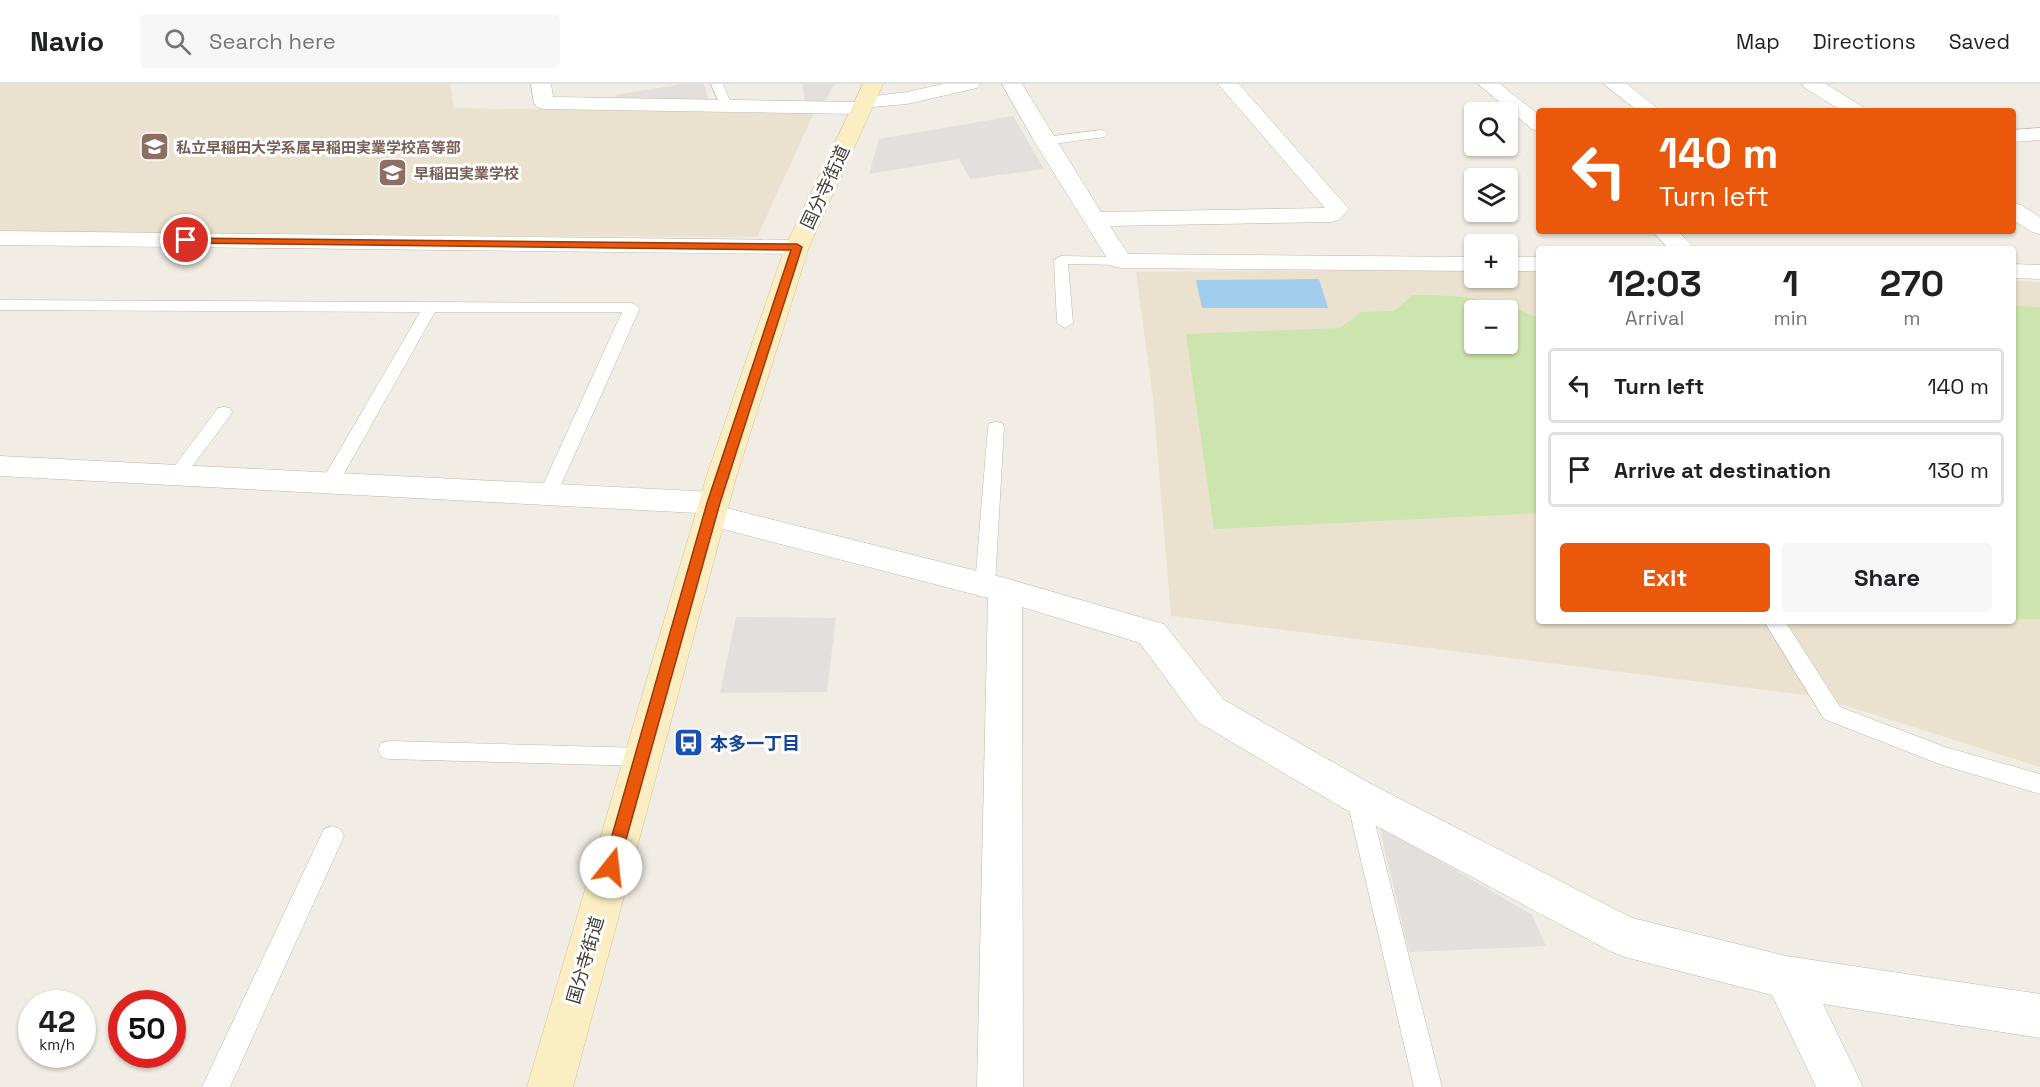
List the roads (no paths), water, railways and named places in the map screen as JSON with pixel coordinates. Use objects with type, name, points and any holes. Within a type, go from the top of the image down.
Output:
[{"type":"main road","name":"国分寺街道","points":[[550,1087],[712,509],[797,247],[867,98]]},
{"type":"street","points":[[541,84],[544,103],[726,106],[907,98],[970,84]]},
{"type":"street","points":[[1012,84],[1121,261],[1464,264]]},
{"type":"street","points":[[1094,219],[1332,215],[1338,209],[1228,84]]},
{"type":"street","points":[[1488,84],[1536,123]]},
{"type":"street","points":[[1614,84],[1647,108]]},
{"type":"street","points":[[1812,84],[1851,108]]},
{"type":"street","points":[[2016,136],[2040,134]]},
{"type":"street","points":[[2016,212],[2040,227]]},
{"type":"street","points":[[1667,234],[1680,246]]},
{"type":"street","points":[[0,238],[797,247]]},
{"type":"street","points":[[1518,264],[1536,264]]},
{"type":"street","points":[[2016,271],[2040,272]]},
{"type":"street","points":[[0,466],[547,496],[712,509],[1152,633],[1211,711],[1357,796],[1625,937],[1786,977],[2040,1016]]},
{"type":"street","points":[[995,587],[1000,1087]]},
{"type":"street","points":[[1786,977],[1840,1087]]},
{"type":"lane","points":[[717,84],[726,106]]},
{"type":"lane","points":[[1045,141],[1101,134]]},
{"type":"lane","points":[[1065,323],[1061,260],[1121,261]]},
{"type":"lane","points":[[0,305],[632,308],[547,496]]},
{"type":"lane","points":[[329,484],[429,307]]},
{"type":"lane","points":[[176,476],[224,412]]},
{"type":"lane","points":[[995,587],[996,427]]},
{"type":"lane","points":[[1776,624],[1832,713],[1942,756],[2040,784]]},
{"type":"lane","points":[[389,750],[642,757]]},
{"type":"lane","points":[[1357,796],[1428,1087]]},
{"type":"lane","points":[[216,1087],[332,836]]},
{"type":"water","points":[[1319,279],[1328,308],[1202,308],[1196,280]]},
{"type":"place","name":"私立早稲田大学系属早稲田実業学校高等部","points":[[155,147]]},
{"type":"place","name":"早稲田実業学校","points":[[393,173]]},
{"type":"place","name":"本多一丁目","points":[[689,743]]}]
